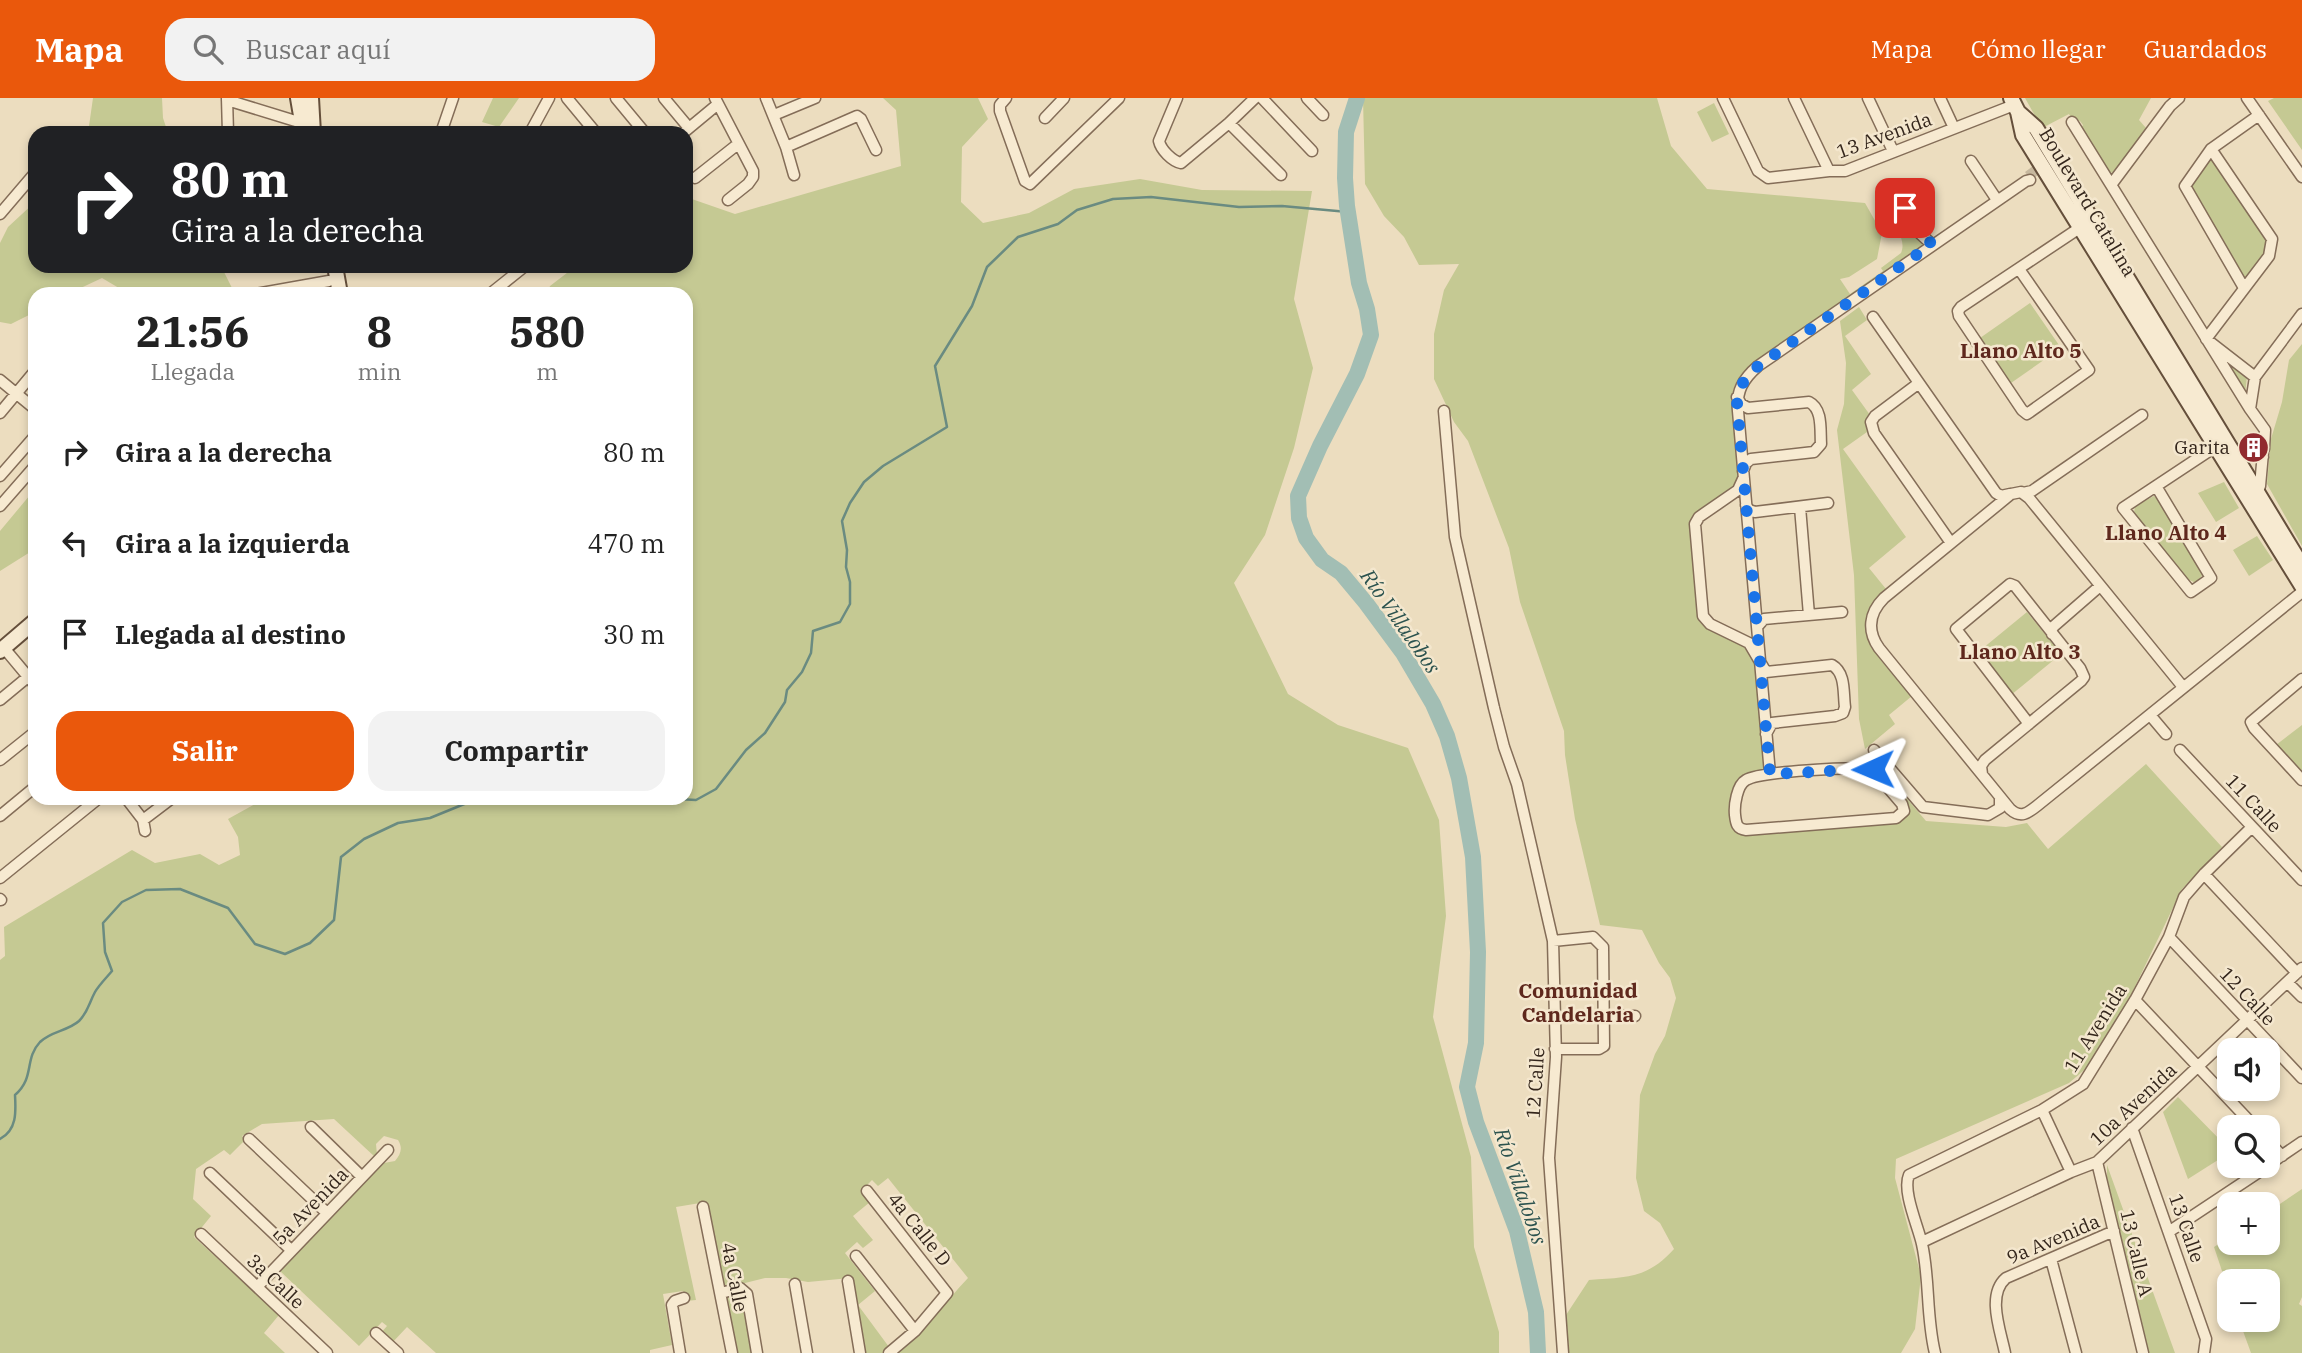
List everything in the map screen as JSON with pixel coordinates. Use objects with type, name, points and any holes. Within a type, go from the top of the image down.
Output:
[{"type":"street","points":[[298,98],[305,126]]},
{"type":"street","points":[[307,126],[311,98]]},
{"type":"street","points":[[443,126],[453,98]]},
{"type":"street","points":[[534,126],[549,98]]},
{"type":"street","points":[[567,98],[590,126]]},
{"type":"street","points":[[616,98],[639,126]]},
{"type":"street","points":[[664,98],[683,126]]},
{"type":"street","points":[[766,98],[794,175]]},
{"type":"street","points":[[774,115],[815,98]]},
{"type":"street","points":[[1006,98],[1000,105],[1000,111],[1025,181],[1030,184],[1119,98]]},
{"type":"street","points":[[1045,118],[1064,98]]},
{"type":"street","points":[[1177,98],[1160,136],[1160,145],[1175,162],[1184,162],[1255,98]]},
{"type":"street","points":[[1262,98],[1312,150]]},
{"type":"street","points":[[1307,98],[1323,115]]},
{"type":"street","name":"13 Avenida","points":[[1723,98],[1758,171],[1768,178],[1845,171],[2015,105]]},
{"type":"street","points":[[1794,98],[1829,171]]},
{"type":"street","points":[[1868,98],[1893,151]]},
{"type":"street","points":[[1940,98],[1954,128]]},
{"type":"street","points":[[2111,185],[2169,106],[2179,98]]},
{"type":"street","points":[[2247,98],[2302,177]]},
{"type":"street","points":[[228,126],[227,99],[296,126]]},
{"type":"street","points":[[690,126],[716,101],[753,177],[728,200]]},
{"type":"street","name":"Boulevard Catalina","points":[[2015,105],[2035,174],[2081,227],[2302,586]]},
{"type":"street","name":"Boulevard Catalina","points":[[2015,105],[2036,128],[2245,447],[2257,493],[2302,566]]},
{"type":"street","points":[[2244,288],[2185,189],[2211,149],[2259,115]]},
{"type":"street","points":[[786,147],[857,116],[876,150]]},
{"type":"street","points":[[2072,122],[2265,430],[2257,493]]},
{"type":"street","points":[[1229,123],[1281,175]]},
{"type":"street","points":[[695,178],[738,144]]},
{"type":"street","points":[[2206,339],[2269,256],[2272,239],[2211,149]]},
{"type":"street","points":[[1971,162],[1997,200]]},
{"type":"street","points":[[1770,774],[1737,397],[1742,384],[1758,366],[2035,174]]},
{"type":"street","points":[[0,214],[28,181]]},
{"type":"street","points":[[1906,201],[1905,208],[1911,222],[1932,244]]},
{"type":"street","points":[[2019,270],[2089,370],[2027,414],[1958,314],[1961,307],[2081,227]]},
{"type":"street","points":[[499,287],[516,273]]},
{"type":"street","points":[[2250,409],[2255,377],[2302,314]]},
{"type":"street","points":[[1873,317],[1998,494],[2032,491],[2141,415]]},
{"type":"street","points":[[2206,339],[2255,377]]},
{"type":"street","points":[[0,413],[28,379]]},
{"type":"street","points":[[0,380],[28,404]]},
{"type":"street","points":[[1919,383],[1875,416],[1871,426],[1951,543]]},
{"type":"street","points":[[1737,397],[1741,404],[1748,408],[1811,402],[1818,410],[1821,444],[1814,452],[1752,459],[1746,463],[1738,490],[1702,515],[1695,524],[1702,613],[1710,624],[1749,643],[1763,670],[1768,672],[1836,667],[1841,674],[1845,707],[1843,713],[1835,716],[1772,723],[1766,734]]},
{"type":"street","name":"12 Calle","points":[[1444,411],[1455,537],[1497,721],[1517,784],[1553,941],[1556,1049],[1549,1158],[1563,1353]]},
{"type":"street","points":[[2264,453],[2249,456],[2245,447],[2265,436]]},
{"type":"street","points":[[0,477],[28,444]]},
{"type":"street","points":[[2156,486],[2211,578],[2191,592],[2123,508],[2156,486],[2215,447]]},
{"type":"street","points":[[0,506],[28,474]]},
{"type":"street","points":[[2023,493],[2183,687]]},
{"type":"street","points":[[2011,494],[1878,604],[1872,617],[1871,632],[1879,648],[1984,778],[2014,813],[2023,815]]},
{"type":"street","points":[[1745,504],[1747,509],[1753,512],[1828,503]]},
{"type":"street","points":[[1800,507],[1809,615]]},
{"type":"street","points":[[1984,778],[1981,771],[1983,763],[2084,677],[2080,668],[2010,584],[1956,629],[2029,723]]},
{"type":"street","points":[[2052,634],[2054,626],[2100,586]]},
{"type":"street","points":[[1874,750],[1921,806],[1988,816],[2023,815],[2302,592]]},
{"type":"street","points":[[1756,627],[1764,619],[1842,612]]},
{"type":"street","points":[[28,627],[2,649],[28,673]]},
{"type":"street","points":[[0,700],[28,681]]},
{"type":"street","points":[[2300,684],[2251,722],[2302,780]]},
{"type":"street","points":[[2150,715],[2166,734]]},
{"type":"street","points":[[0,760],[28,738]]},
{"type":"street","name":"11 Calle","points":[[2180,750],[2302,880]]},
{"type":"street","points":[[1871,768],[1902,804],[1903,811],[1891,819],[1746,831],[1740,829],[1734,805],[1742,784],[1747,779],[1770,774],[1871,768]]},
{"type":"street","points":[[0,816],[28,793]]},
{"type":"street","points":[[1988,816],[2000,808],[1999,796]]},
{"type":"street","points":[[0,878],[90,805]]},
{"type":"street","points":[[130,805],[144,826],[165,805]]},
{"type":"street","name":"11 Avenida","points":[[1922,1242],[1906,1181],[1914,1170],[2042,1110],[2088,1079],[2169,937],[2184,897],[2252,827]]},
{"type":"street","points":[[2204,874],[2299,971]]},
{"type":"street","points":[[1553,941],[1593,936],[1603,947],[1604,1046],[1601,1049],[1556,1049]]},
{"type":"street","name":"12 Calle","points":[[2169,937],[2302,1079]]},
{"type":"street","name":"10a Avenida","points":[[1922,1242],[2096,1162],[2299,971]]},
{"type":"street","points":[[2287,982],[2302,997]]},
{"type":"street","points":[[2135,1000],[2244,1115]]},
{"type":"street","points":[[1603,1016],[1634,1016]]},
{"type":"street","points":[[2042,1110],[2071,1172]]},
{"type":"street","points":[[311,1127],[362,1177]]},
{"type":"street","name":"13 Calle","points":[[2132,1128],[2206,1339],[2204,1353]]},
{"type":"street","points":[[249,1139],[327,1213]]},
{"type":"street","points":[[2282,1156],[2302,1142]]},
{"type":"street","name":"5a Avenida","points":[[257,1287],[388,1150]]},
{"type":"street","name":"13 Calle A","points":[[2096,1162],[2143,1353]]},
{"type":"street","points":[[210,1173],[291,1250]]},
{"type":"street","points":[[2170,1231],[2249,1178]]},
{"type":"street","name":"4a Calle D","points":[[867,1191],[947,1293],[946,1298],[915,1331]]},
{"type":"street","name":"4a Calle","points":[[703,1207],[732,1353]]},
{"type":"street","name":"9a Avenida","points":[[2006,1353],[1996,1302],[1999,1286],[2006,1278],[2115,1231]]},
{"type":"street","name":"3a Calle","points":[[201,1234],[327,1353]]},
{"type":"street","points":[[1922,1242],[1928,1275],[1929,1331],[1935,1353]]},
{"type":"street","points":[[856,1256],[915,1331],[889,1353]]},
{"type":"street","points":[[2051,1259],[2076,1353]]},
{"type":"street","points":[[848,1282],[860,1353]]},
{"type":"street","points":[[796,1284],[807,1353]]},
{"type":"street","name":"4a Calle","points":[[720,1293],[740,1288],[747,1294],[757,1353]]},
{"type":"street","points":[[680,1353],[672,1305],[684,1298]]},
{"type":"street","points":[[376,1333],[398,1353]]},
{"type":"green space","points":[[93,98],[162,98],[166,126],[89,126]]},
{"type":"green space","points":[[493,98],[519,98],[500,126],[482,122]]},
{"type":"green space","points":[[883,98],[978,98],[988,119],[962,147],[961,202],[983,223],[1029,213],[1074,189],[1140,179],[1202,190],[1312,191],[1294,299],[1313,368],[1294,448],[1265,535],[1234,583],[1288,694],[1338,725],[1408,748],[1439,820],[1446,916],[1433,1017],[1471,1157],[1474,1247],[1499,1332],[1499,1353],[898,1353],[968,1278],[888,1178],[878,1186],[872,1180],[861,1191],[870,1202],[853,1216],[873,1240],[863,1248],[857,1242],[845,1253],[875,1291],[858,1305],[889,1347],[882,1353],[864,1353],[850,1278],[808,1282],[765,1278],[725,1288],[706,1202],[676,1207],[696,1300],[686,1301],[683,1291],[663,1294],[672,1345],[650,1350],[650,1353],[436,1353],[407,1327],[391,1344],[380,1334],[387,1326],[382,1322],[359,1346],[280,1271],[384,1163],[395,1161],[400,1153],[398,1140],[384,1136],[376,1144],[375,1157],[334,1119],[262,1124],[242,1136],[245,1140],[230,1155],[224,1150],[196,1169],[193,1199],[211,1216],[194,1237],[279,1315],[264,1333],[285,1353],[0,1353],[0,960],[5,956],[4,927],[132,850],[155,863],[200,854],[219,865],[240,855],[238,837],[228,819],[253,805],[693,805],[693,287],[550,287],[567,273],[693,273],[693,199],[735,214],[901,166],[896,110]]},
{"type":"green space","points":[[1363,98],[1657,98],[1671,146],[1707,189],[1865,203],[1882,233],[1877,259],[1849,277],[1840,279],[1850,294],[1883,271],[1881,268],[1901,253],[1902,240],[1894,217],[1901,206],[1916,236],[1924,244],[1756,361],[1743,373],[1734,387],[1732,399],[1738,478],[1732,490],[1697,514],[1699,621],[1705,627],[1743,643],[1754,658],[1764,770],[1762,773],[1744,776],[1734,827],[1898,821],[1905,817],[1908,809],[1903,794],[1926,821],[2006,827],[2027,823],[2048,849],[2146,764],[2222,847],[2182,889],[2130,997],[2089,1066],[2069,1083],[1896,1159],[1895,1178],[1921,1276],[1915,1329],[1901,1353],[1569,1353],[1566,1315],[1589,1280],[1636,1275],[1655,1266],[1674,1249],[1660,1223],[1644,1211],[1636,1178],[1640,1095],[1655,1054],[1665,1036],[1676,998],[1670,978],[1642,930],[1600,925],[1575,819],[1564,731],[1520,602],[1509,548],[1468,441],[1454,422],[1434,379],[1434,334],[1444,290],[1459,264],[1419,265],[1404,237],[1384,216],[1365,184]]},
{"type":"green space","points":[[2025,98],[2151,98],[2139,120],[2146,128],[2114,172],[2110,173],[2081,128],[2083,125],[2080,121],[2071,118],[2069,114],[2042,128]]},
{"type":"green space","points":[[2274,98],[2302,98],[2302,150],[2268,101]]},
{"type":"green space","points":[[1714,103],[1729,134],[1712,142],[1697,112]]},
{"type":"green space","points":[[2212,158],[2269,240],[2265,254],[2246,278],[2243,278],[2189,186]]},
{"type":"green space","points":[[28,208],[28,273],[224,273],[232,287],[117,287],[102,278],[83,287],[28,287],[28,316],[11,324],[0,322],[0,243],[8,227]]},
{"type":"green space","points":[[2030,303],[2061,348],[2011,383],[1980,338]]},
{"type":"green space","points":[[1859,307],[1867,320],[1845,336],[1871,374],[1852,390],[1870,415],[1866,422],[1867,432],[1843,449],[1906,537],[1869,568],[1886,589],[1873,604],[1867,619],[1867,632],[1879,658],[1912,696],[1889,715],[1895,724],[1865,749],[1859,719],[1854,575],[1837,430],[1844,404],[1846,363],[1840,321]]},
{"type":"green space","points":[[2302,344],[2302,546],[2267,484],[2271,439],[2282,402],[2289,360]]},
{"type":"green space","points":[[2223,356],[2247,376],[2245,396]]},
{"type":"green space","points":[[2224,482],[2239,508],[2216,522],[2198,493]]},
{"type":"green space","points":[[2154,496],[2204,573],[2196,583],[2187,579],[2134,513],[2135,506]]},
{"type":"green space","points":[[28,497],[28,553],[0,571],[0,531]]},
{"type":"green space","points":[[2257,536],[2273,560],[2249,576],[2233,550]]},
{"type":"green space","points":[[2027,612],[2061,654],[2011,695],[1977,653]]},
{"type":"green space","points":[[2302,725],[2302,772],[2276,745]]},
{"type":"green space","points":[[2178,1097],[2217,1137],[2217,1161],[2188,1179],[2163,1112]]},
{"type":"green space","points":[[2107,1165],[2175,1353],[2149,1353],[2107,1178]]},
{"type":"green space","points":[[2302,1189],[2302,1297],[2299,1304],[2302,1306],[2302,1353],[2251,1353],[2243,1332],[2280,1332],[2280,1269],[2221,1269],[2214,1247],[2217,1245],[2217,1255],[2280,1255],[2280,1204]]},
{"type":"green space","points":[[721,1293],[747,1294],[757,1353],[732,1353]]},
{"type":"waterway","name":"Río Villalobos","points":[[1357,98],[1346,132],[1345,178],[1359,283],[1371,335],[1357,374],[1298,496],[1299,518],[1306,538],[1322,560],[1341,573],[1403,653],[1433,704],[1447,736],[1459,778],[1473,857],[1478,952],[1476,1043],[1467,1087],[1476,1122],[1517,1231],[1536,1312],[1538,1353]]},
{"type":"waterway","points":[[693,800],[716,789],[746,750],[765,733],[785,702],[787,690],[802,672],[811,653],[813,631],[840,622],[850,604],[847,550],[842,521],[850,503],[864,482],[883,466],[947,427],[935,366],[972,306],[987,267],[1018,237],[1058,224],[1077,210],[1113,199],[1151,197],[1239,207],[1282,206],[1348,212]]},
{"type":"waterway","points":[[0,1139],[12,1126],[15,1095],[25,1082],[35,1048],[44,1038],[79,1021],[97,989],[112,971],[105,952],[103,923],[122,902],[146,890],[180,889],[228,908],[255,944],[285,954],[310,943],[334,920],[341,857],[364,839],[398,823],[430,818],[462,805]]},
{"type":"tunnel","points":[[2028,176],[2036,170]]},
{"type":"tunnel","points":[[2249,444],[2254,442]]},
{"type":"place","name":"Garita","points":[[2253,447]]},
{"type":"district","name":"Llano Alto 5","points":[[2021,350]]},
{"type":"district","name":"Llano Alto 4","points":[[2166,532]]},
{"type":"district","name":"Llano Alto 3","points":[[2020,651]]},
{"type":"district","name":"Comunidad Candelaria","points":[[1578,1002]]},
{"type":"route","points":[[1873,769],[1770,774],[1737,402],[1742,384],[1758,366],[1932,244],[1914,227],[1905,208]]}]
